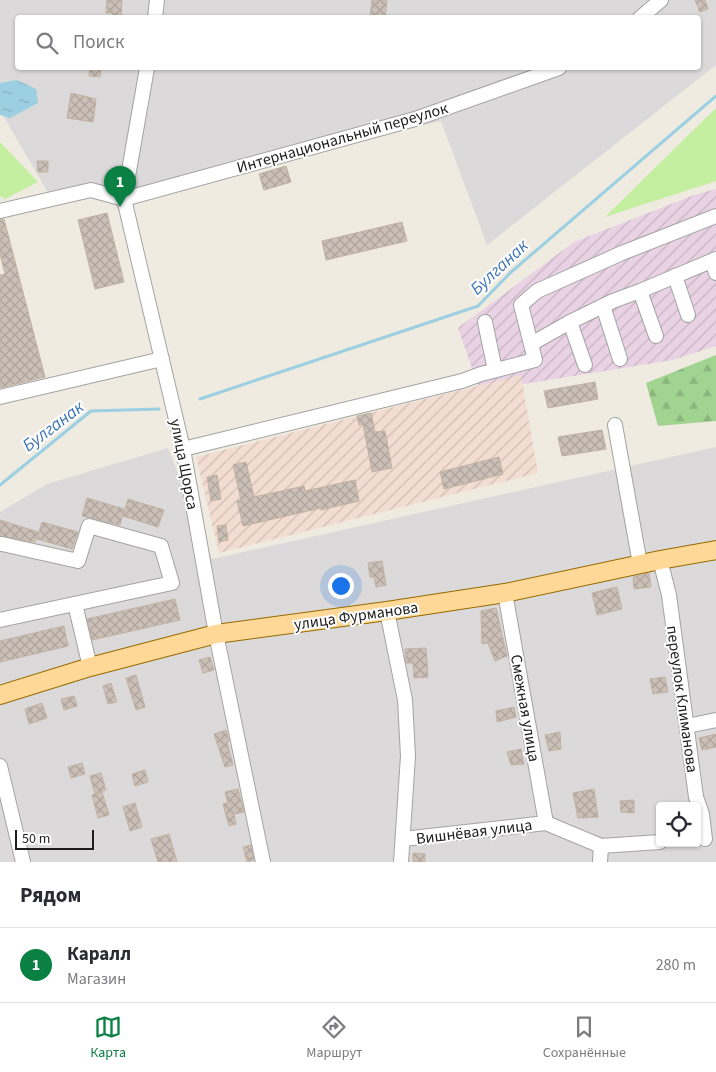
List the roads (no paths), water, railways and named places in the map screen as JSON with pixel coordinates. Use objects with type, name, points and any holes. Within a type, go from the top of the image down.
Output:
[{"type":"main road","name":"улица Фурманова","points":[[0,695],[90,667],[216,634],[505,593],[716,550]]},
{"type":"lane","points":[[154,15],[157,0]]},
{"type":"lane","points":[[644,15],[662,0]]},
{"type":"lane","name":"улица Щорса","points":[[147,70],[124,199],[183,449],[216,634],[263,862]]},
{"type":"lane","name":"Интернациональный переулок","points":[[124,199],[415,119],[553,70]]},
{"type":"lane","points":[[0,211],[91,190],[124,199]]},
{"type":"lane","points":[[183,449],[462,381],[535,360],[520,305],[537,291],[622,253],[716,216]]},
{"type":"lane","points":[[531,344],[613,300],[675,276],[715,264]]},
{"type":"lane","points":[[675,276],[688,315]]},
{"type":"lane","points":[[640,291],[656,336]]},
{"type":"lane","points":[[603,306],[620,358]]},
{"type":"lane","points":[[485,322],[495,370]]},
{"type":"lane","points":[[570,322],[585,365]]},
{"type":"lane","points":[[0,397],[162,359]]},
{"type":"lane","points":[[615,424],[640,564]]},
{"type":"lane","points":[[0,620],[172,583],[161,546],[89,526],[78,561],[2,544]]},
{"type":"lane","name":"переулок Климанова","points":[[660,560],[669,595],[696,797],[702,814],[706,839]]},
{"type":"lane","name":"Смежная улица","points":[[505,593],[546,823]]},
{"type":"lane","points":[[75,604],[90,667]]},
{"type":"lane","points":[[387,611],[405,700],[408,756],[401,862]]},
{"type":"lane","points":[[687,726],[716,720]]},
{"type":"lane","points":[[0,766],[23,862]]},
{"type":"lane","name":"Вишнёвая улица","points":[[403,839],[546,823],[601,846],[656,842]]},
{"type":"lane","points":[[600,862],[601,846]]},
{"type":"water","points":[[17,80],[36,89],[38,103],[10,118],[0,115],[0,83]]},
{"type":"waterway","name":"Булганак","points":[[200,399],[478,306],[510,273],[716,96]]},
{"type":"waterway","name":"Булганак","points":[[0,485],[91,411],[159,409]]},
{"type":"place","name":"Каралл","points":[[120,207]]}]
